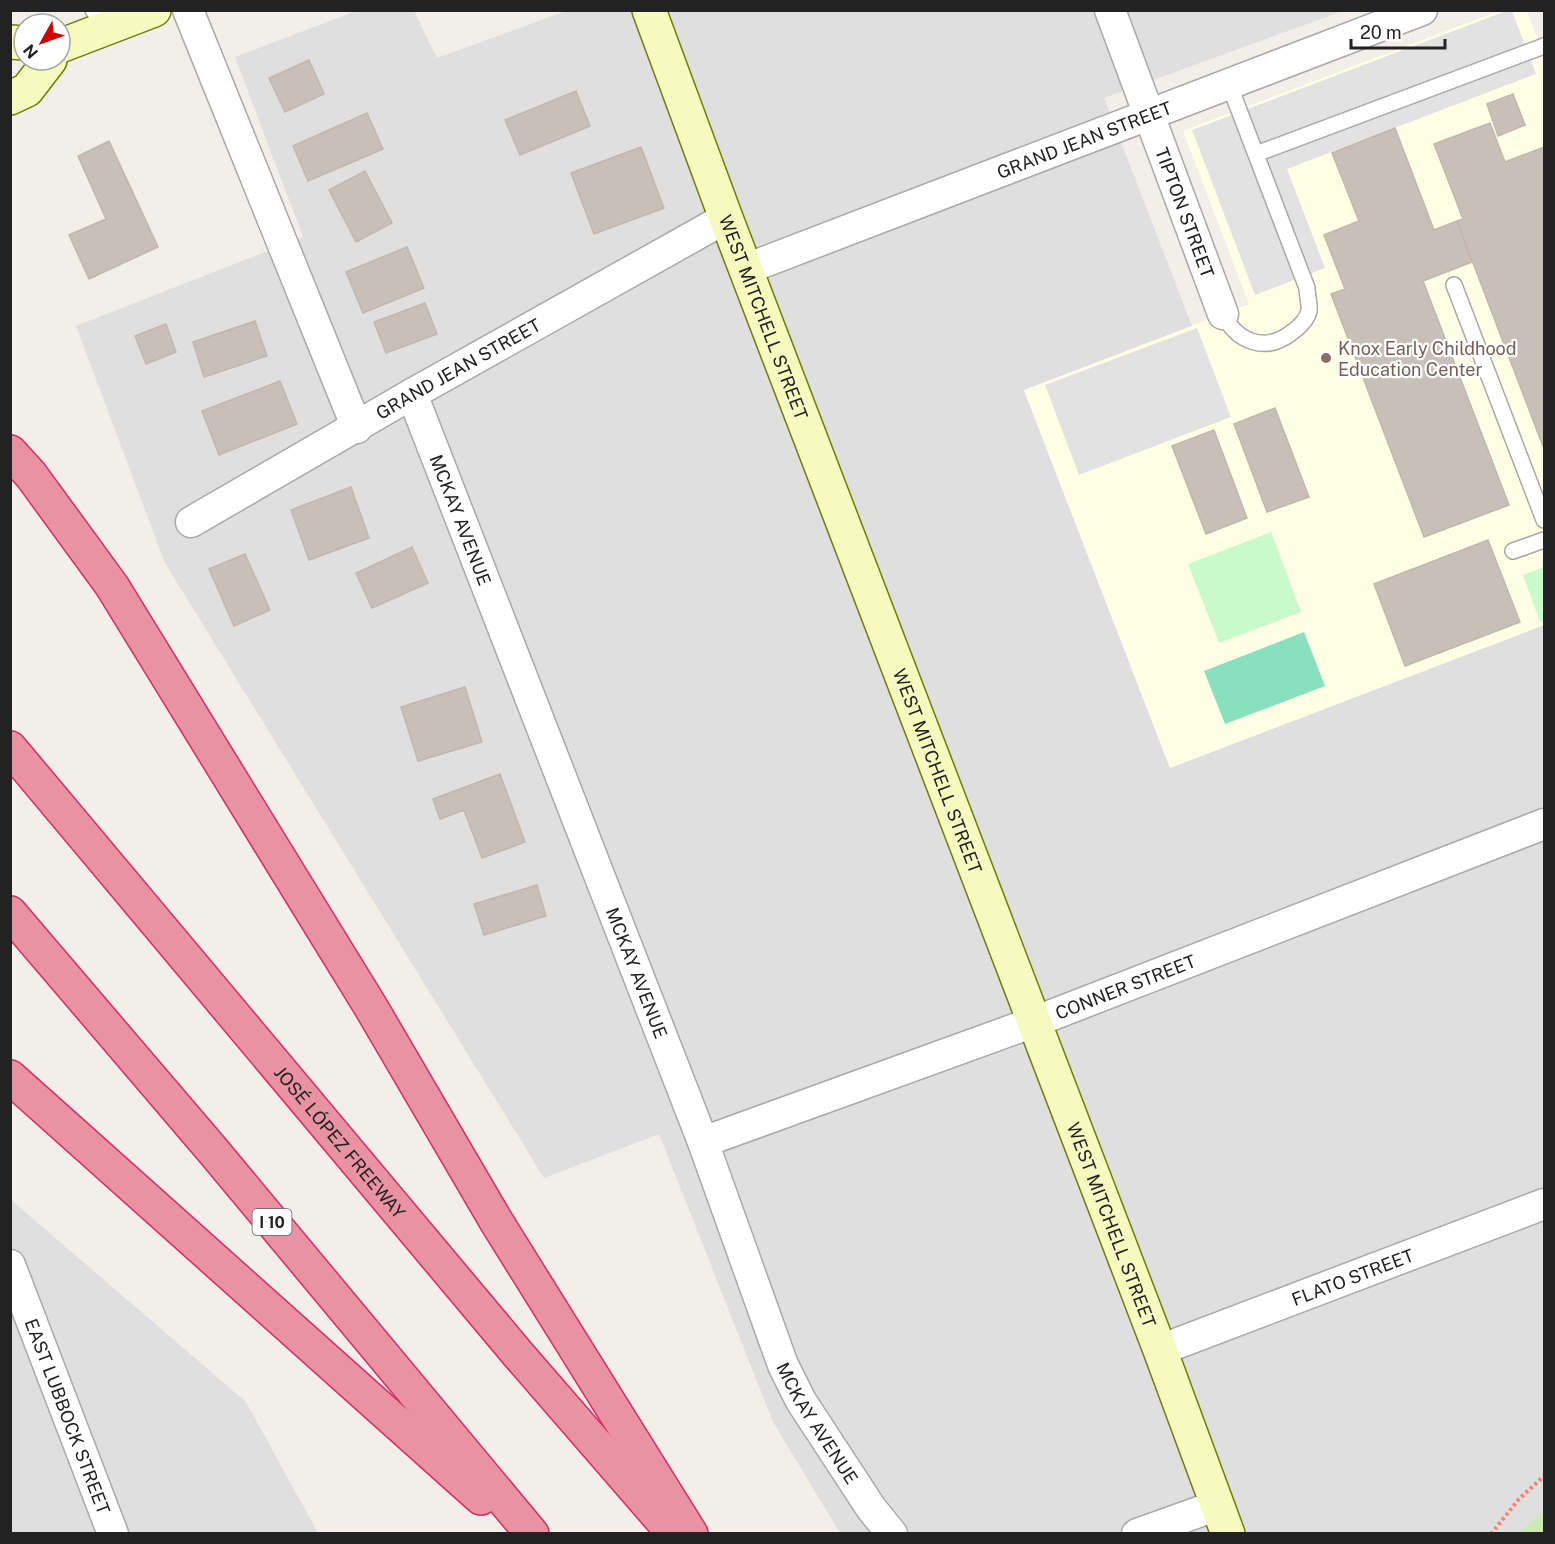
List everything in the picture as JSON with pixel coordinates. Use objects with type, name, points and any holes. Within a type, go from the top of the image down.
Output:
[{"type":"highway","points":[[10,452],[31,475],[112,586],[372,1009],[496,1221],[691,1533]]},
{"type":"highway","name":"JOSÉ LÓPEZ FREEWAY","points":[[10,748],[517,1353],[674,1533]]},
{"type":"highway","name":"I 10","points":[[10,913],[214,1152],[532,1533]]},
{"type":"highway","points":[[10,1077],[519,1533]]},
{"type":"street","points":[[72,38],[100,20],[154,10]]},
{"type":"street","points":[[188,10],[357,428]]},
{"type":"street","name":"WEST MITCHELL STREET","points":[[649,10],[726,218],[1223,1519]]},
{"type":"street","name":"TIPTON STREET","points":[[1110,10],[1223,314]]},
{"type":"street","name":"GRAND JEAN STREET","points":[[746,269],[1422,10]]},
{"type":"street","points":[[10,98],[27,90],[41,72]]},
{"type":"street","name":"GRAND JEAN STREET","points":[[191,522],[357,428],[412,394],[726,218]]},
{"type":"street","name":"MCKAY AVENUE","points":[[412,394],[703,1142],[787,1374],[801,1401],[871,1508],[892,1533]]},
{"type":"street","name":"CONNER STREET","points":[[703,1142],[1034,1022],[1545,824]]},
{"type":"street","name":"FLATO STREET","points":[[1160,1350],[1545,1204]]},
{"type":"street","name":"EAST LUBBOCK STREET","points":[[10,1265],[113,1533]]},
{"type":"street","points":[[1137,1533],[1223,1519]]},
{"type":"lane","points":[[1256,154],[1545,46]]},
{"type":"lane","points":[[1223,314],[1229,326],[1239,335],[1253,342],[1270,343],[1285,338],[1300,326],[1309,311],[1307,288],[1229,84]]},
{"type":"lane","points":[[1454,285],[1545,520]]},
{"type":"lane","points":[[1513,551],[1545,540]]},
{"type":"path","points":[[1491,1533],[1519,1499],[1545,1476]]},
{"type":"shaded area","points":[[356,11],[414,11],[437,58],[566,11],[1343,11],[1104,98],[1192,326],[1024,391],[1170,768],[1544,625],[1544,1511],[1518,1534],[840,1533],[773,1422],[659,1134],[544,1178],[165,563],[76,326],[303,237],[235,57]]},
{"type":"shaded area","name":"Knox Early Childhood Education Center","points":[[1499,11],[1527,11],[1544,57],[1544,625],[1170,768],[1024,390],[1249,304],[1183,131]]},
{"type":"shaded area","points":[[1506,11],[1512,11],[1536,74],[1287,169],[1325,268],[1255,295],[1192,130]]},
{"type":"shaded area","points":[[1197,328],[1231,417],[1079,475],[1045,385]]},
{"type":"shaded area","points":[[10,1199],[246,1402],[318,1533],[11,1533]]},
{"type":"green space","points":[[1271,532],[1301,612],[1219,643],[1188,564]]},
{"type":"green space","points":[[1544,567],[1544,620],[1540,622],[1523,575]]},
{"type":"green space","points":[[1304,632],[1325,686],[1225,724],[1204,671]]},
{"type":"green space","points":[[1544,1511],[1544,1533],[1518,1533]]},
{"type":"building","points":[[309,60],[324,94],[285,112],[269,78]]},
{"type":"building","points":[[576,91],[590,126],[520,155],[505,120]]},
{"type":"building","points":[[1513,94],[1525,125],[1498,136],[1487,104]]},
{"type":"building","points":[[367,113],[383,149],[308,181],[293,146]]},
{"type":"building","points":[[1490,123],[1505,162],[1544,147],[1544,449],[1457,221],[1463,219],[1434,144]]},
{"type":"building","points":[[1395,128],[1434,230],[1457,221],[1472,262],[1423,281],[1509,505],[1424,537],[1331,294],[1345,289],[1324,235],[1359,221],[1332,153]]},
{"type":"building","points":[[109,141],[158,247],[89,279],[69,235],[106,219],[78,156]]},
{"type":"building","points":[[641,147],[664,208],[594,234],[571,173]]},
{"type":"building","points":[[365,171],[392,223],[356,242],[329,190]]},
{"type":"building","points":[[407,247],[424,288],[363,313],[346,272]]},
{"type":"building","points":[[425,303],[437,334],[386,353],[374,322]]},
{"type":"building","points":[[255,321],[267,356],[204,377],[193,342]]},
{"type":"building","points":[[166,324],[176,352],[146,364],[135,336]]},
{"type":"building","points":[[280,381],[297,424],[219,455],[202,411]]},
{"type":"building","points":[[1275,408],[1309,497],[1267,512],[1234,424]]},
{"type":"building","points":[[1214,430],[1247,518],[1206,534],[1172,446]]},
{"type":"building","points":[[351,487],[369,538],[309,560],[291,510]]},
{"type":"building","points":[[1488,540],[1520,622],[1405,666],[1374,584]]},
{"type":"building","points":[[412,547],[428,583],[372,608],[356,573]]},
{"type":"building","points":[[245,554],[270,610],[234,626],[209,569]]},
{"type":"building","points":[[465,687],[482,742],[418,761],[401,707]]},
{"type":"building","points":[[500,774],[525,842],[482,858],[464,810],[440,819],[433,799]]},
{"type":"building","points":[[537,885],[546,916],[484,935],[474,904]]},
{"type":"place","name":"Knox Early Childhood Education Center","points":[[1326,358]]}]
